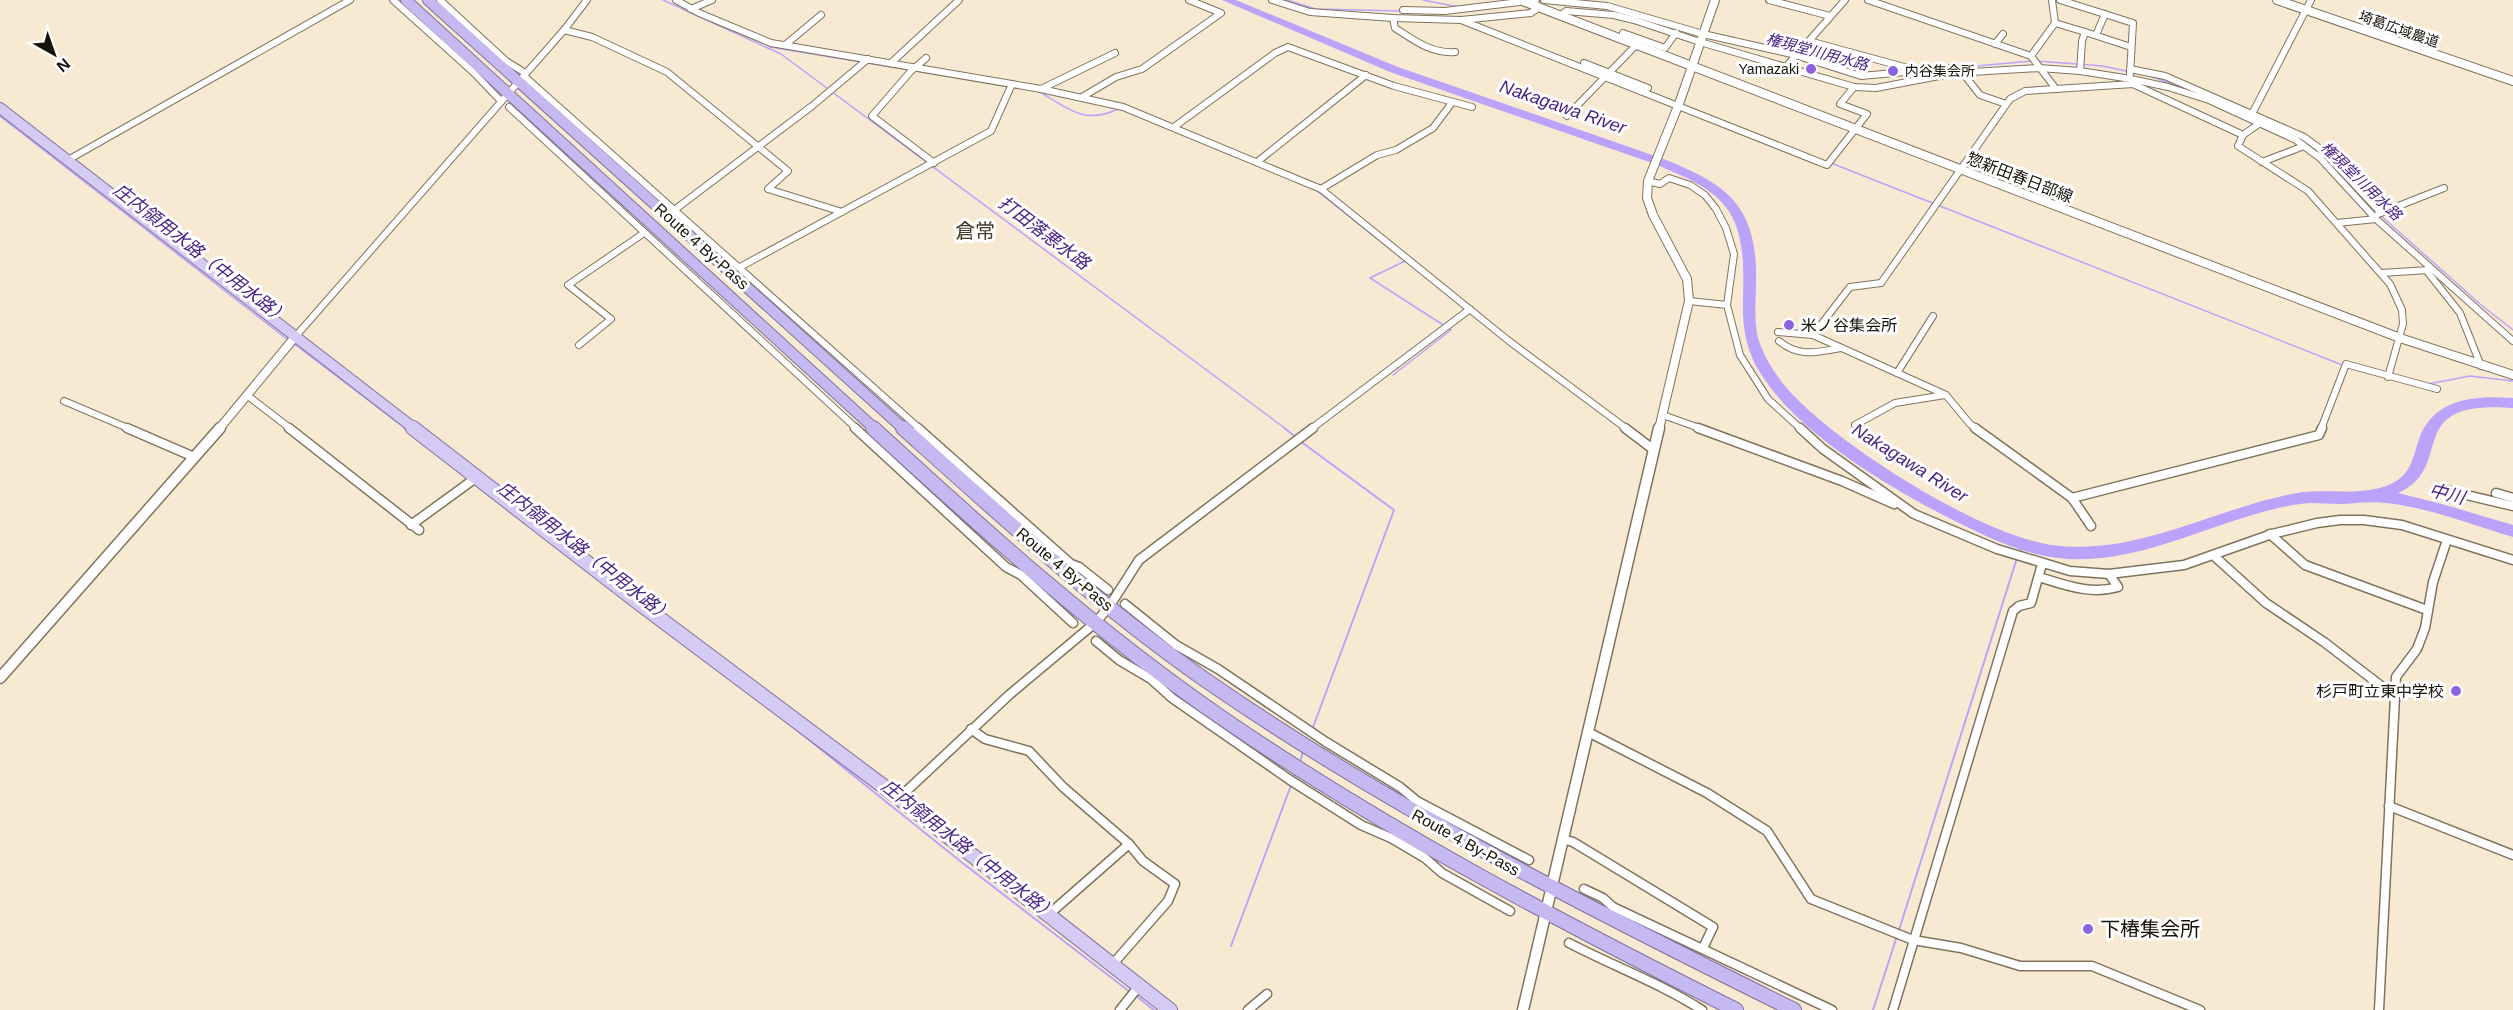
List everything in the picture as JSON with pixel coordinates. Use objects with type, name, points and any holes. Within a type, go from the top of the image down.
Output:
[{"type":"highway","name":"Route 4 By-Pass","points":[[406,0],[482,76],[508,93],[533,121],[1035,581],[1095,623],[1153,674],[1410,844],[1546,914],[1659,978],[1736,1010]]},
{"type":"highway","name":"Route 4 By-Pass","points":[[428,0],[522,76],[1060,560],[1109,607],[1172,649],[1270,723],[1552,889],[1627,920],[1794,1010]]},
{"type":"main road","name":"惣新田春日部線","points":[[1530,2],[1854,130],[2400,338],[2513,375]]},
{"type":"main road","points":[[0,108],[477,477],[898,798],[1170,1010]]},
{"type":"street","points":[[68,160],[350,0]]},
{"type":"street","points":[[393,0],[482,76],[499,99]]},
{"type":"street","points":[[440,0],[498,58]]},
{"type":"street","points":[[0,677],[248,396],[295,337],[564,30],[587,0]]},
{"type":"street","points":[[676,0],[691,9],[771,43],[1041,88],[1123,107],[1321,189],[1509,341],[1654,450]]},
{"type":"street","points":[[691,9],[712,0]]},
{"type":"street","points":[[891,63],[959,0]]},
{"type":"street","points":[[1082,97],[1116,77],[1142,69],[1221,13],[1189,0]]},
{"type":"street","points":[[1272,0],[1310,12],[1461,20],[1531,13],[1530,2]]},
{"type":"street","points":[[1522,1010],[1689,300],[1687,279],[1653,215],[1647,198],[1649,180],[1715,0]]},
{"type":"street","points":[[1769,0],[1830,16]]},
{"type":"street","points":[[1785,68],[1845,0]]},
{"type":"street","points":[[1868,0],[2031,56],[2056,89]]},
{"type":"street","points":[[2031,56],[2055,22],[2052,0]]},
{"type":"street","points":[[2060,0],[2133,23],[2130,69],[2132,82]]},
{"type":"street","name":"埼葛広域農道","points":[[2277,0],[2513,81]]},
{"type":"street","points":[[2251,116],[2311,0]]},
{"type":"street","points":[[1556,1],[1556,10],[1563,14],[1614,15],[1676,33],[1796,55],[1853,75],[1868,76],[1950,68],[1958,72],[1980,95],[2006,104]]},
{"type":"street","points":[[1403,10],[1462,10],[1497,2],[1556,1],[1607,6],[1673,23],[1785,68],[1851,87],[1876,88],[1958,72],[2039,68],[2080,71],[2191,94],[2304,137],[2323,151],[2377,216]]},
{"type":"street","points":[[2096,35],[2104,14]]},
{"type":"street","points":[[785,45],[821,15]]},
{"type":"street","points":[[1393,18],[1395,27],[1430,50],[1445,54],[1455,52]]},
{"type":"street","points":[[1471,19],[1605,74]]},
{"type":"street","points":[[1461,20],[1679,103],[1827,165],[1867,114],[1840,104],[1851,87],[1853,75]]},
{"type":"street","points":[[2055,22],[2131,47]]},
{"type":"street","points":[[564,30],[592,37],[667,72],[789,171],[768,189],[842,212]]},
{"type":"street","points":[[2080,71],[2082,41],[2085,32]]},
{"type":"street","points":[[1623,33],[1638,43],[1665,48],[1676,33]]},
{"type":"street","points":[[1995,44],[2003,34]]},
{"type":"street","points":[[1809,40],[1919,71],[1924,78]]},
{"type":"street","points":[[1567,116],[1605,74],[1638,43]]},
{"type":"street","points":[[1174,127],[1283,48],[1288,47],[1307,52],[1394,86],[1472,107]]},
{"type":"street","points":[[1041,88],[1115,53]]},
{"type":"street","points":[[926,58],[914,67],[872,116],[934,163]]},
{"type":"street","points":[[868,59],[812,106],[671,212],[740,267],[1060,560],[1108,590]]},
{"type":"street","points":[[2130,69],[2165,76],[2251,116],[2260,123],[2296,140],[2320,158],[2429,270],[2513,341]]},
{"type":"street","points":[[1257,162],[1366,75]]},
{"type":"street","points":[[1813,335],[1850,287],[1881,283],[2006,104],[2010,99],[2025,91],[2132,82],[2242,135]]},
{"type":"street","points":[[740,267],[991,131],[1012,84]]},
{"type":"street","points":[[1321,189],[1377,155],[1396,150],[1433,128],[1451,104]]},
{"type":"street","points":[[509,107],[533,121],[566,162],[1006,567],[1035,581],[1073,622]]},
{"type":"street","points":[[2260,123],[2242,135],[2238,146],[2308,191],[2390,284],[2402,310],[2400,338],[2388,376]]},
{"type":"street","points":[[2296,140],[2304,137]]},
{"type":"street","points":[[2262,162],[2304,146]]},
{"type":"street","points":[[1649,180],[1660,184],[1669,178],[1676,180],[1700,191],[1713,201],[1730,237],[1734,252],[1727,305],[1740,355],[1768,399],[1823,449],[1866,482],[1914,514]]},
{"type":"street","points":[[2337,223],[2377,216],[2444,188]]},
{"type":"street","points":[[579,345],[611,319],[568,285],[644,233]]},
{"type":"street","points":[[2382,273],[2429,270]]},
{"type":"street","points":[[2429,270],[2460,313],[2481,366]]},
{"type":"street","points":[[1689,300],[1727,305]]},
{"type":"street","points":[[898,798],[971,729],[1095,623],[1109,607],[1138,560],[1470,309]]},
{"type":"street","points":[[1897,373],[1933,316]]},
{"type":"street","points":[[1778,332],[1813,335],[1946,395],[1970,424],[2072,498],[2091,526]]},
{"type":"street","points":[[1779,341],[1797,354],[1841,348]]},
{"type":"street","points":[[2072,498],[2319,435],[2346,364],[2437,389]]},
{"type":"street","points":[[1855,425],[1895,403],[1946,395]]},
{"type":"street","points":[[248,396],[415,528],[477,477]]},
{"type":"street","points":[[64,401],[194,457]]},
{"type":"street","points":[[1663,415],[1842,481],[1980,542],[2042,564],[2085,574],[2167,569],[2270,534],[2320,522],[2365,520],[2407,528],[2513,560]]},
{"type":"street","points":[[2437,488],[2513,506]]},
{"type":"street","points":[[2496,493],[2513,498]]},
{"type":"street","points":[[2270,534],[2305,565],[2427,610]]},
{"type":"street","points":[[2379,1010],[2393,695],[2396,677],[2417,649],[2425,628],[2433,582],[2447,540]]},
{"type":"street","points":[[2213,555],[2266,603],[2324,642],[2393,695]]},
{"type":"street","points":[[1893,1010],[2013,611],[2031,603],[2042,564]]},
{"type":"street","points":[[2039,577],[2070,586],[2108,591],[2118,587],[2109,574]]},
{"type":"street","points":[[1125,604],[1172,649]]},
{"type":"street","points":[[1096,641],[1125,664],[1153,674]]},
{"type":"street","points":[[971,729],[985,739],[1029,751],[1063,787],[1129,844],[1143,861],[1176,884],[1168,901],[1112,965]]},
{"type":"street","points":[[1588,732],[1707,793],[1767,831],[1811,899],[1913,940],[1962,948],[2020,966],[2091,966],[2199,1010]]},
{"type":"street","points":[[2389,806],[2513,855]]},
{"type":"street","points":[[1425,813],[1528,860]]},
{"type":"street","points":[[1563,839],[1573,842],[1713,927],[1703,948]]},
{"type":"street","points":[[1047,916],[1129,844]]},
{"type":"street","points":[[1410,844],[1442,873],[1510,911]]},
{"type":"street","points":[[1584,889],[1627,920],[1703,948],[1832,1010]]},
{"type":"street","points":[[1569,943],[1617,968],[1659,978],[1702,1010]]},
{"type":"street","points":[[1120,1010],[1139,986]]},
{"type":"street","points":[[1248,1010],[1267,994]]},
{"type":"waterway","name":"打田落悪水路","points":[[663,0],[781,54],[1286,429]]},
{"type":"waterway","name":"Nakagawa River","points":[[1227,0],[1394,70],[1656,160],[1687,173],[1715,190],[1739,215],[1746,231],[1750,267],[1749,323],[1752,341],[1766,372],[1792,402],[1825,433],[1864,461],[1946,510],[2016,542],[2052,551],[2088,552],[2124,548],[2266,505],[2301,498],[2367,496],[2388,497],[2424,504],[2513,531]]},
{"type":"waterway","name":"権現堂川用水路","points":[[1287,0],[1316,9],[1402,11]]},
{"type":"waterway","points":[[1423,0],[1459,7]]},
{"type":"waterway","points":[[770,47],[996,84]]},
{"type":"waterway","name":"権現堂川用水路","points":[[1954,68],[2032,61]]},
{"type":"waterway","name":"権現堂川用水路","points":[[2037,61],[2103,66],[2130,72]]},
{"type":"waterway","name":"権現堂川用水路","points":[[2147,75],[2184,88]]},
{"type":"waterway","points":[[1040,92],[1068,109],[1086,115],[1106,114],[1118,109]]},
{"type":"waterway","name":"庄内領用水路（中用水路）","points":[[0,116],[288,340]]},
{"type":"waterway","points":[[1176,132],[1316,190],[1405,261],[1370,278],[1451,330],[1393,375]]},
{"type":"waterway","name":"権現堂川用水路","points":[[2297,137],[2309,144],[2345,181]]},
{"type":"waterway","points":[[1831,163],[2345,366]]},
{"type":"waterway","name":"権現堂川用水路","points":[[2355,192],[2373,209]]},
{"type":"waterway","name":"権現堂川用水路","points":[[2379,214],[2480,304],[2513,330]]},
{"type":"waterway","name":"庄内領用水路（中用水路）","points":[[293,343],[406,429]]},
{"type":"waterway","points":[[2356,370],[2419,386]]},
{"type":"waterway","points":[[2428,384],[2470,376],[2513,381]]},
{"type":"waterway","points":[[2377,494],[2402,485],[2414,474],[2430,430],[2446,412],[2478,402],[2513,403]]},
{"type":"waterway","name":"庄内領用水路（中用水路）","points":[[404,428],[408,431]]},
{"type":"waterway","name":"打田落悪水路","points":[[1284,428],[1296,437]]},
{"type":"waterway","points":[[1300,441],[1394,510],[1312,730]]},
{"type":"waterway","points":[[2019,553],[2022,544]]},
{"type":"waterway","points":[[1899,930],[2017,558]]},
{"type":"waterway","name":"庄内領用水路（中用水路）","points":[[788,723],[960,861],[1130,992]]},
{"type":"waterway","points":[[1299,764],[1304,749]]},
{"type":"waterway","points":[[1231,946],[1296,772]]},
{"type":"waterway","points":[[1873,1010],[1897,936]]},
{"type":"waterway","name":"庄内領用水路（中用水路）","points":[[1135,995],[1154,1010]]},
{"type":"place","name":"Yamazaki","points":[[1811,69]]},
{"type":"place","name":"内谷集会所","points":[[1893,71]]},
{"type":"place","name":"米ノ谷集会所","points":[[1789,325]]},
{"type":"place","name":"杉戸町立東中学校","points":[[2456,691]]},
{"type":"place","name":"下椿集会所","points":[[2088,929]]},
{"type":"district","name":"倉常","points":[[975,231]]},
{"type":"water label","name":"中川","points":[[2447,494]]}]
